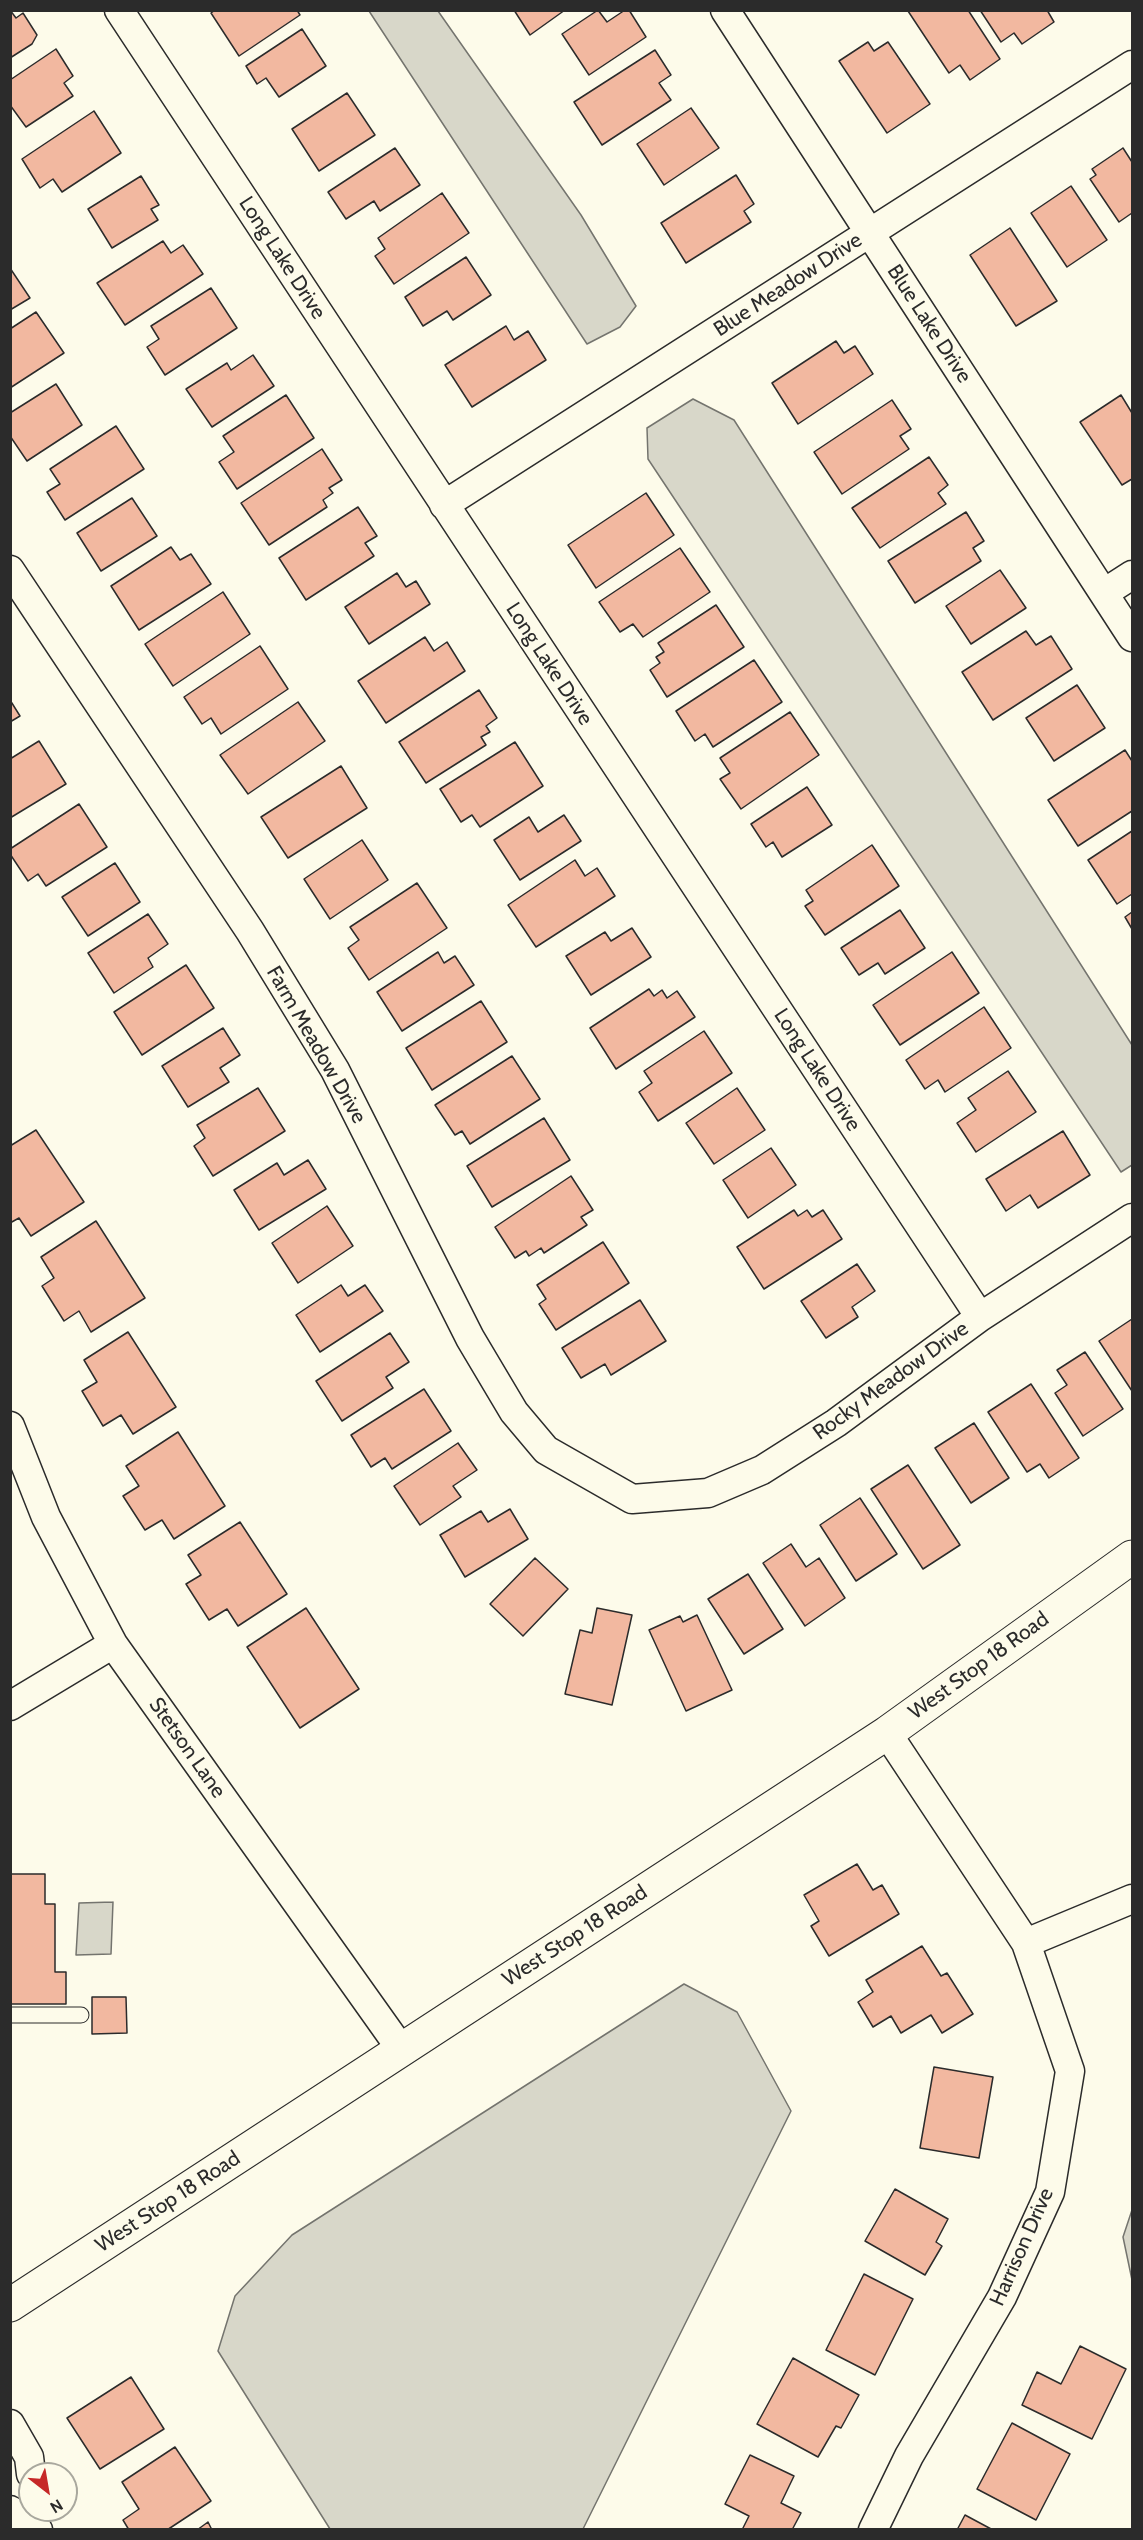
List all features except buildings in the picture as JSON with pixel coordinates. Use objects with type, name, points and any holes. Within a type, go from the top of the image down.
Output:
[{"type":"street","name":"Long Lake Drive","points":[[119,10],[980,1317]]},
{"type":"street","name":"Blue Lake Drive","points":[[725,10],[1132,637]]},
{"type":"street","name":"Blue Meadow Drive","points":[[444,505],[1132,64]]},
{"type":"street","name":"Farm Meadow Drive","points":[[10,570],[250,931],[335,1070],[470,1338],[514,1412],[546,1450],[632,1498]]},
{"type":"street","points":[[1104,593],[1132,575]]},
{"type":"street","name":"Rocky Meadow Drive","points":[[632,1498],[708,1492],[762,1470],[836,1423],[980,1317],[1132,1218]]},
{"type":"street","name":"Stetson Lane","points":[[10,1426],[46,1517],[113,1644],[400,2049]]},
{"type":"street","name":"West Stop 18 Road","points":[[10,2305],[887,1732],[1132,1557]]},
{"type":"street","points":[[10,1706],[113,1644]]},
{"type":"street","name":"Harrison Drive","points":[[873,2529],[909,2456],[1002,2297],[1050,2192],[1070,2071],[1026,1943],[887,1732]]},
{"type":"street","points":[[1026,1943],[1132,1899]]},
{"type":"street","points":[[10,2424],[30,2462]]},
{"type":"street","points":[[10,2510],[37,2523]]},
{"type":"lane","points":[[10,2015],[81,2015]]},
{"type":"shaded area","points":[[369,11],[438,11],[581,215],[636,306],[620,327],[587,344]]},
{"type":"shaded area","points":[[693,399],[734,420],[1132,1045],[1132,1165],[1121,1172],[648,459],[647,428]]},
{"type":"shaded area","points":[[113,1902],[111,1954],[76,1955],[79,1903]]},
{"type":"shaded area","points":[[684,1984],[737,2012],[791,2111],[583,2529],[330,2529],[218,2351],[235,2296],[292,2235]]},
{"type":"shaded area","points":[[1132,2210],[1132,2280],[1123,2237]]}]
